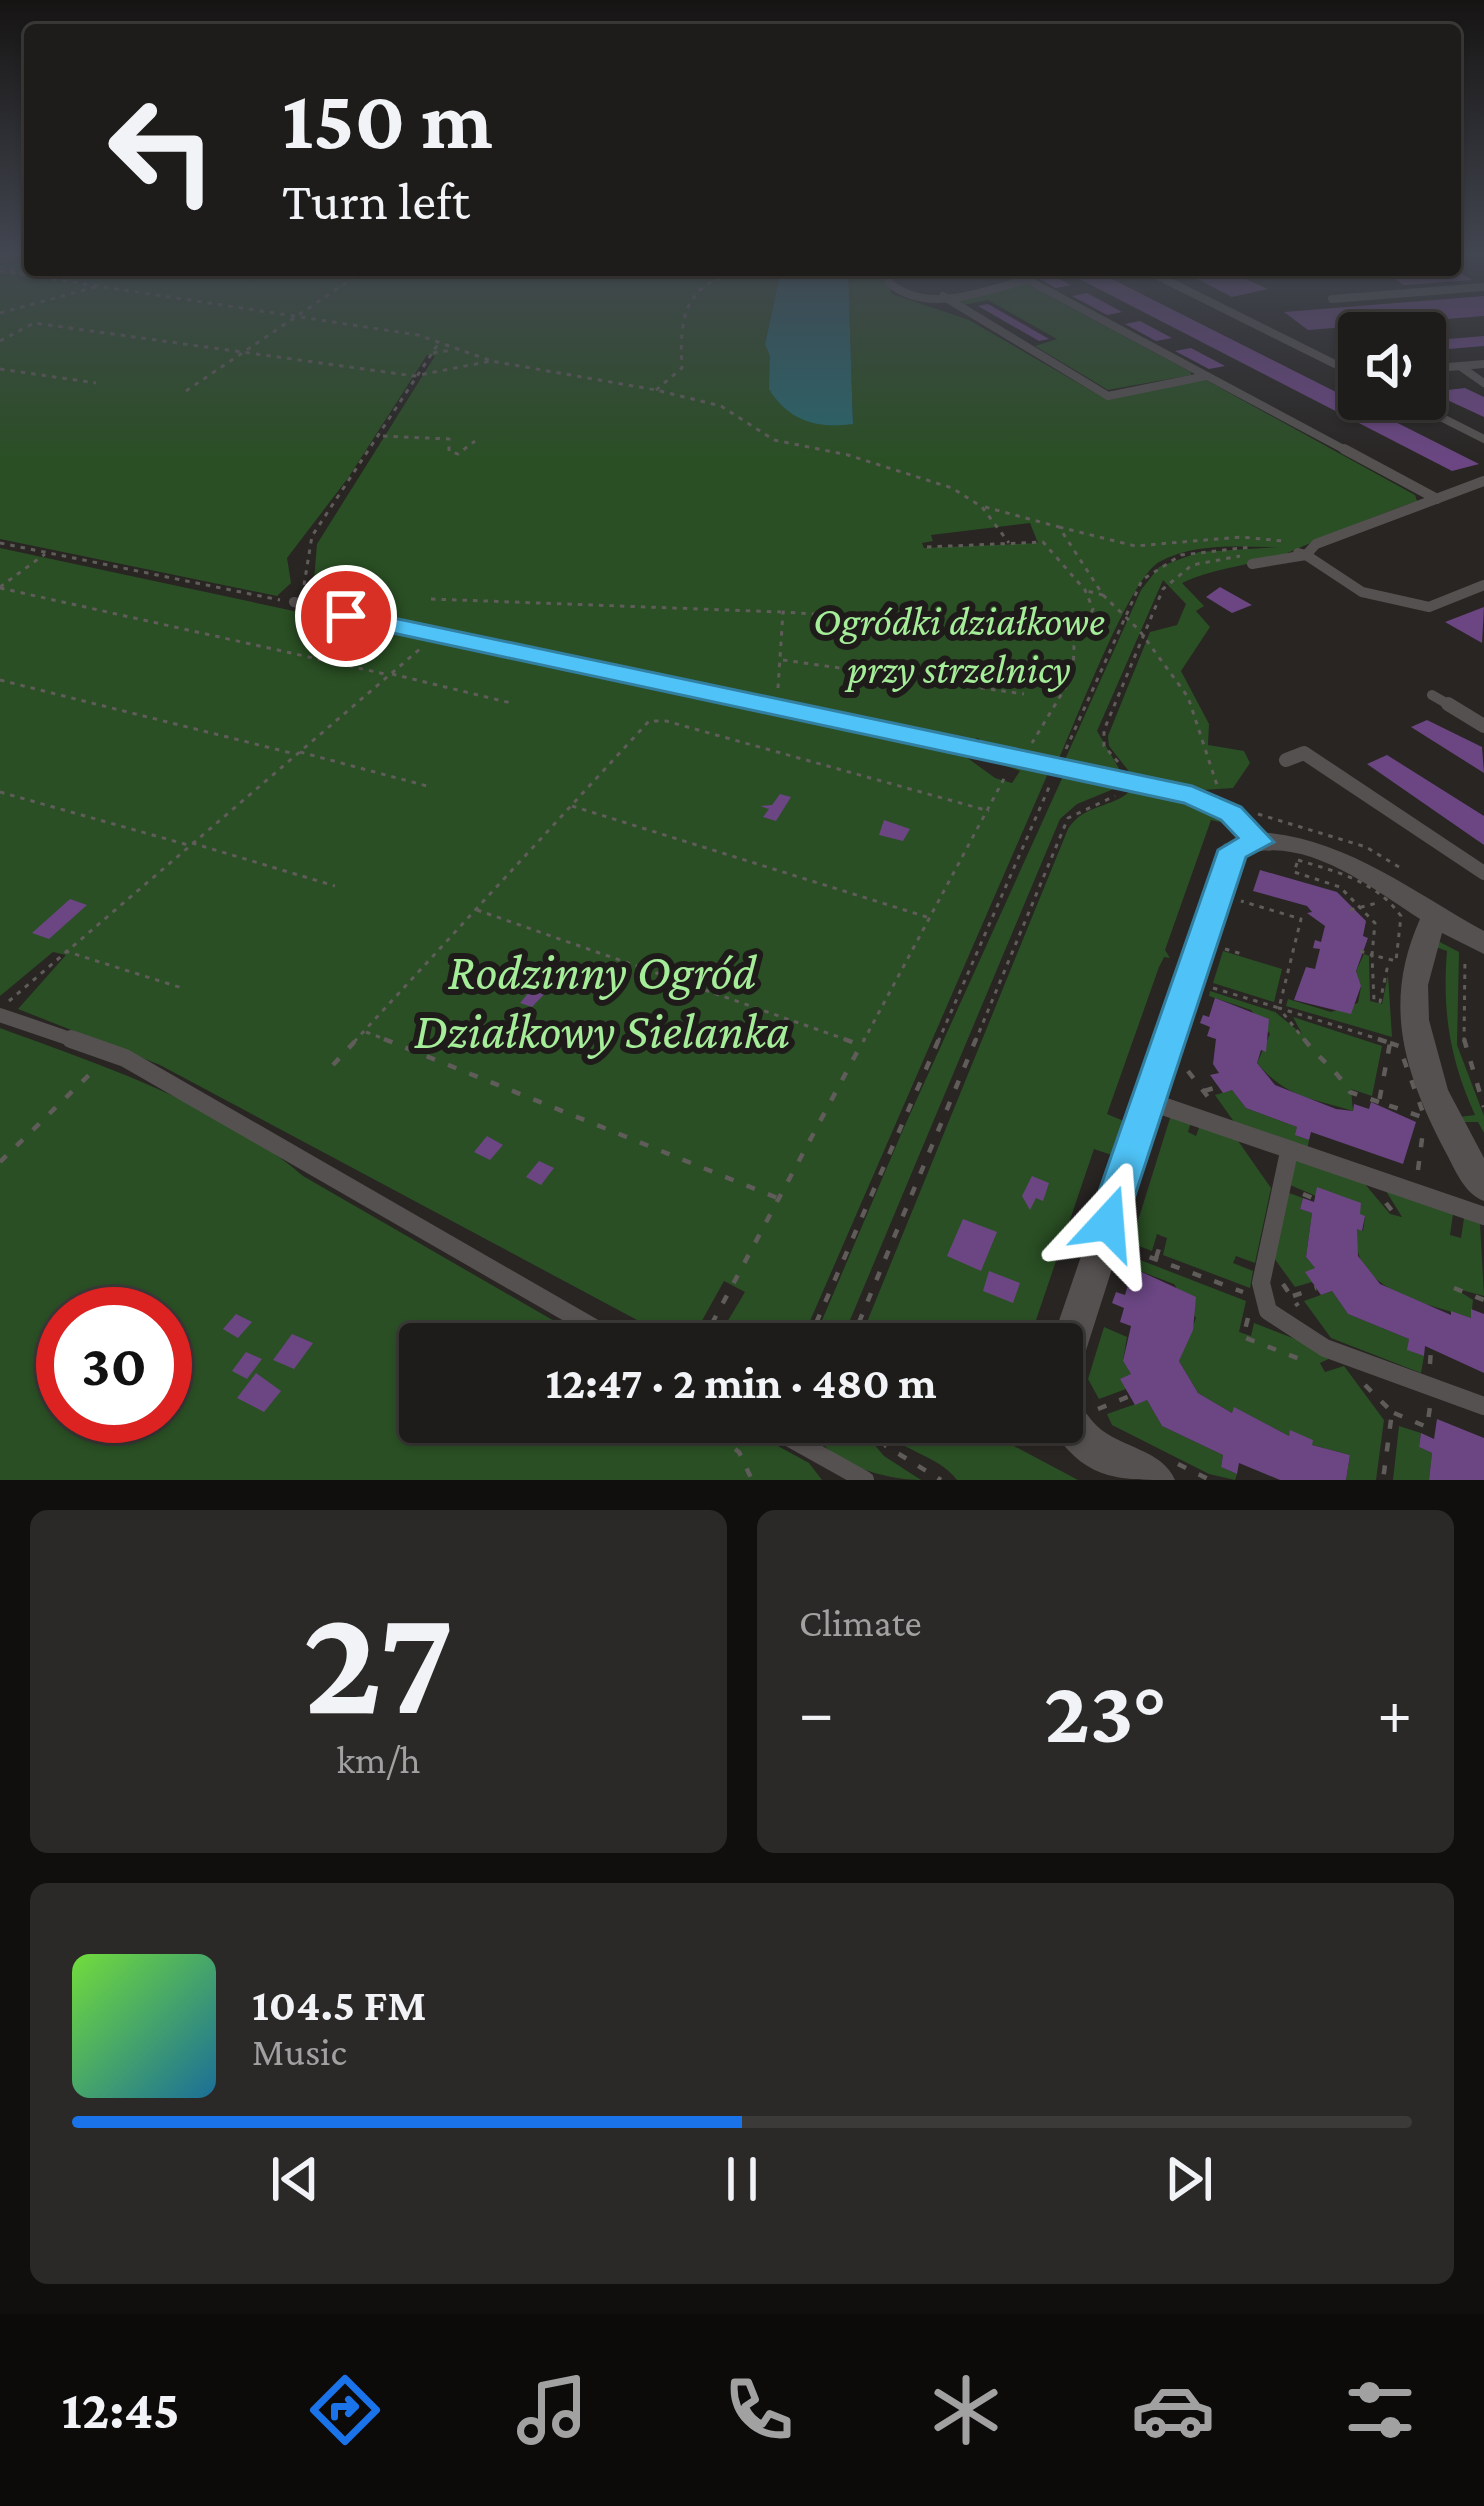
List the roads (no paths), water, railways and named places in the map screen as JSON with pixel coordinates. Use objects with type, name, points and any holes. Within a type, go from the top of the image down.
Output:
[{"type":"street","points":[[1076,1323],[1233,850],[1259,842],[1333,858],[1476,944]]},
{"type":"street","points":[[1435,916],[1418,944],[1411,983],[1417,1045],[1443,1116],[1484,1187]]},
{"type":"street","points":[[1084,1412],[1085,1442],[1166,1471]]},
{"type":"lane","points":[[991,325],[1108,396],[1206,376]]},
{"type":"lane","points":[[1112,325],[1437,499]]},
{"type":"lane","points":[[1257,325],[1338,366]]},
{"type":"lane","points":[[1446,367],[1484,364]]},
{"type":"lane","points":[[1460,366],[1484,383]]},
{"type":"lane","points":[[1446,420],[1484,439]]},
{"type":"lane","points":[[1254,559],[1306,555],[1316,544],[1484,481]]},
{"type":"lane","points":[[1290,549],[1362,592],[1429,607],[1484,584]]},
{"type":"lane","points":[[294,602],[1129,783],[1220,806],[1259,842]]},
{"type":"lane","points":[[1432,695],[1484,726]]},
{"type":"lane","points":[[1286,760],[1304,752],[1484,873]]},
{"type":"lane","points":[[0,1012],[112,1053],[585,1323]]},
{"type":"lane","points":[[1149,1102],[1484,1216]]},
{"type":"lane","points":[[1289,1152],[1261,1299],[1282,1325],[1484,1406]]},
{"type":"lane","points":[[799,1443],[866,1480]]},
{"type":"water","points":[[769,325],[850,325],[853,424],[805,420],[785,409],[769,389],[770,356],[765,344]]},
{"type":"park label","name":"Ogródki działkowe przy strzelnicy","points":[[959,644]]},
{"type":"park label","name":"Rodzinny Ogród Działkowy Sielanka","points":[[602,1000]]}]
